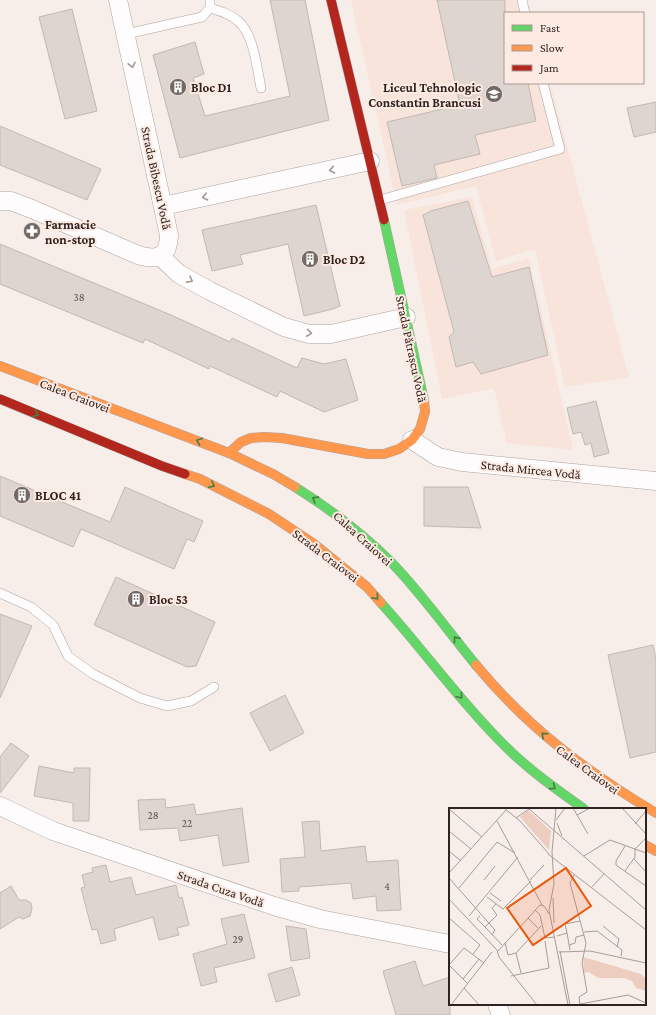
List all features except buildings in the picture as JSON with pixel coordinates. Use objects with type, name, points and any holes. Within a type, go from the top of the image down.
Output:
[{"type":"main road","name":"Strada Pătrașcu Vodă","points":[[229,453],[241,442],[251,438],[264,437],[282,438],[357,452],[384,454],[399,449],[412,440],[420,429],[425,412],[424,394],[380,200],[331,0]]},
{"type":"main road","name":"Calea Craiovei","points":[[0,366],[256,464],[324,504],[353,527],[391,562],[431,608],[484,674],[525,718],[559,749],[592,773],[623,794],[656,813]]},
{"type":"main road","name":"Strada Craiovei","points":[[0,399],[162,466],[200,479],[269,514],[314,544],[367,588],[404,628],[476,715],[505,746],[538,776],[583,808]]},
{"type":"main road","points":[[646,846],[656,851]]},
{"type":"street","name":"Strada Bibescu Vodă","points":[[118,0],[169,235],[168,246],[160,256]]},
{"type":"street","points":[[163,206],[370,161]]},
{"type":"street","points":[[0,201],[11,201],[32,209],[138,255],[151,258],[160,256],[179,274],[210,291],[284,327],[309,334],[331,334],[406,317]]},
{"type":"street","name":"Strada Mircea Vodă","points":[[412,440],[438,457],[462,462],[656,481]]},
{"type":"street","name":"Strada Cuza Vodă","points":[[0,806],[53,831],[274,906],[320,919],[449,944]]},
{"type":"street","points":[[497,1005],[501,1015]]},
{"type":"lane","points":[[522,0],[525,12]]},
{"type":"lane","points":[[126,34],[202,17],[210,4],[239,21],[248,33],[261,88]]},
{"type":"lane","points":[[380,200],[560,149],[543,84]]},
{"type":"lane","points":[[0,593],[31,607],[53,625],[68,656],[93,674],[140,698],[167,706],[191,701],[214,687]]},
{"type":"shaded area","points":[[351,0],[527,0],[531,12],[504,12],[504,84],[550,84],[629,377],[565,387],[535,249],[496,261],[476,186],[397,205]]},
{"type":"shaded area","points":[[472,197],[492,269],[529,258],[573,450],[507,443],[494,388],[442,399],[404,210]]},
{"type":"traffic: fast","points":[[384,220],[424,400]]},
{"type":"traffic: fast","points":[[295,487],[345,522],[369,541],[391,562],[424,600],[476,665]]},
{"type":"traffic: fast","points":[[381,603],[488,729],[514,755],[533,771],[583,808]]},
{"type":"traffic: slow","points":[[0,366],[229,453],[273,474],[295,487]]},
{"type":"traffic: slow","points":[[229,453],[241,442],[251,438],[264,437],[282,438],[368,454],[384,454],[399,449],[412,440],[420,429],[425,412],[424,400]]},
{"type":"traffic: slow","points":[[185,474],[200,479],[269,514],[314,544],[367,587],[381,603]]},
{"type":"traffic: slow","points":[[476,665],[516,709],[538,729],[582,765],[656,813]]},
{"type":"traffic: slow","points":[[646,846],[656,851]]},
{"type":"traffic: jam","points":[[331,0],[384,220]]},
{"type":"traffic: jam","points":[[0,399],[162,466],[185,474]]},
{"type":"place","name":"Bloc D1","points":[[178,87]]},
{"type":"place","name":"Liceul Tehnologic Constantin Brancusi","points":[[494,94]]},
{"type":"place","name":"Farmacie non-stop","points":[[32,231]]},
{"type":"place","name":"Bloc D2","points":[[310,259]]},
{"type":"place","name":"BLOC 41","points":[[22,495]]},
{"type":"place","name":"Bloc 53","points":[[136,599]]}]
